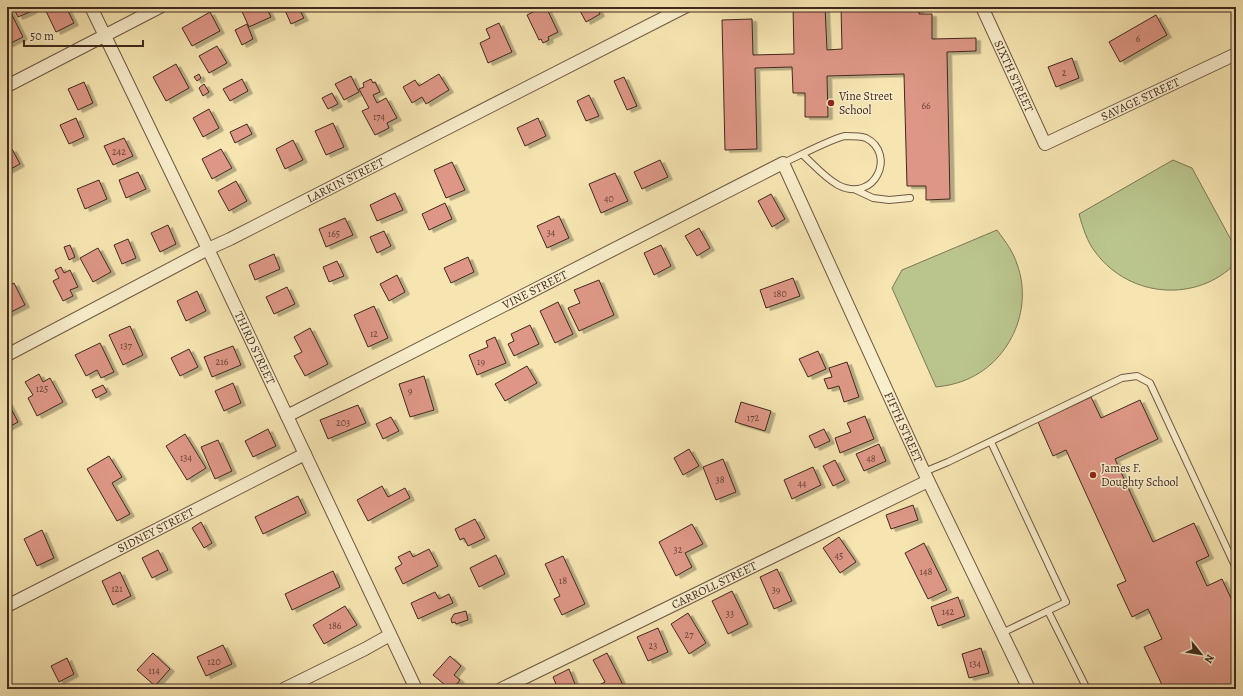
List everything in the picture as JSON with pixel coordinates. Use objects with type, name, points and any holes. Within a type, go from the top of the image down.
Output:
[{"type":"street","name":"THIRD STREET","points":[[91,7],[208,249],[416,689]]},
{"type":"street","points":[[7,86],[160,7]]},
{"type":"street","name":"LARKIN STREET","points":[[7,355],[208,249],[685,7]]},
{"type":"street","name":"SIXTH STREET","points":[[982,7],[1045,144]]},
{"type":"street","name":"SAVAGE STREET","points":[[1045,144],[1236,54]]},
{"type":"street","name":"VINE STREET","points":[[287,416],[783,163]]},
{"type":"street","name":"FIFTH STREET","points":[[783,163],[926,477],[1029,689]]},
{"type":"street","name":"SIDNEY STREET","points":[[7,606],[305,454]]},
{"type":"street","name":"CARROLL STREET","points":[[501,689],[926,477]]},
{"type":"street","points":[[284,689],[390,635]]},
{"type":"lane","points":[[783,163],[843,136],[865,138],[875,144],[880,154],[881,162],[879,174],[872,183],[861,189],[855,189]]},
{"type":"lane","points":[[803,155],[838,184],[855,189],[873,198],[889,200],[910,198]]},
{"type":"lane","points":[[926,477],[991,442],[1122,378],[1137,376],[1150,383],[1236,568]]},
{"type":"lane","points":[[991,442],[1066,602],[1002,633]]},
{"type":"lane","points":[[1048,611],[1087,689]]},
{"type":"green space","points":[[1173,160],[1192,168],[1236,249],[1236,263],[1220,276],[1202,285],[1184,289],[1164,290],[1145,286],[1127,279],[1110,268],[1090,244],[1079,214]]},
{"type":"green space","points":[[997,230],[1013,255],[1017,264],[1021,282],[1022,299],[1020,317],[1014,333],[1005,349],[993,362],[979,373],[960,382],[936,387],[892,288],[902,270]]},
{"type":"building","points":[[13,7],[30,7],[32,11],[18,17]]},
{"type":"building","points":[[44,7],[66,7],[74,23],[56,32]]},
{"type":"building","points":[[240,7],[266,7],[271,17],[249,27]]},
{"type":"building","points":[[298,7],[304,18],[291,24],[284,8]]},
{"type":"building","points":[[546,7],[558,32],[548,37],[549,40],[543,43],[541,39],[539,40],[527,15]]},
{"type":"building","points":[[578,7],[597,7],[600,14],[586,22]]},
{"type":"building","points":[[793,7],[825,7],[827,50],[842,49],[841,7],[919,7],[919,14],[932,14],[932,39],[976,38],[976,51],[947,52],[950,199],[926,200],[926,186],[907,186],[904,74],[827,76],[828,117],[805,117],[805,93],[793,93],[792,67],[755,68],[757,149],[725,150],[722,20],[752,19],[753,55],[794,54]]},
{"type":"building","points":[[9,9],[23,37],[7,45],[7,10]]},
{"type":"building","points":[[210,12],[220,31],[192,46],[182,28]]},
{"type":"building","points":[[1156,15],[1167,35],[1120,62],[1109,42]]},
{"type":"building","points":[[499,23],[512,52],[488,63],[480,43],[490,38],[486,29]]},
{"type":"building","points":[[247,24],[253,39],[242,45],[235,30]]},
{"type":"building","points":[[217,46],[227,63],[209,73],[199,56]]},
{"type":"building","points":[[1072,58],[1079,78],[1056,87],[1048,67]]},
{"type":"building","points":[[176,64],[189,88],[166,101],[153,77]]},
{"type":"building","points":[[199,74],[201,78],[197,81],[194,77]]},
{"type":"building","points":[[439,74],[449,90],[426,104],[422,97],[412,103],[403,87],[415,80],[419,86]]},
{"type":"building","points":[[351,76],[359,92],[344,100],[335,84]]},
{"type":"building","points":[[624,77],[637,106],[627,110],[614,81]]},
{"type":"building","points":[[242,79],[248,91],[230,101],[223,89]]},
{"type":"building","points":[[371,79],[373,83],[375,82],[380,92],[373,95],[377,103],[386,98],[397,118],[387,123],[389,128],[375,135],[362,111],[369,108],[359,89],[364,87],[363,83]]},
{"type":"building","points":[[84,82],[93,103],[78,110],[68,89]]},
{"type":"building","points":[[204,84],[209,92],[203,96],[199,88]]},
{"type":"building","points":[[332,93],[338,104],[328,109],[322,98]]},
{"type":"building","points":[[589,95],[599,116],[586,121],[577,101]]},
{"type":"building","points":[[209,109],[219,128],[203,137],[193,118]]},
{"type":"building","points":[[76,118],[84,137],[69,144],[60,125]]},
{"type":"building","points":[[538,118],[546,136],[525,146],[517,128]]},
{"type":"building","points":[[333,123],[344,147],[326,155],[315,131]]},
{"type":"building","points":[[247,124],[252,134],[235,143],[230,132]]},
{"type":"building","points":[[124,138],[133,156],[113,165],[104,146]]},
{"type":"building","points":[[293,140],[303,160],[285,169],[276,149]]},
{"type":"building","points":[[12,149],[20,164],[7,171],[7,151]]},
{"type":"building","points":[[221,149],[232,168],[212,179],[202,159]]},
{"type":"building","points":[[660,160],[668,177],[642,189],[634,172]]},
{"type":"building","points":[[452,162],[465,190],[446,198],[434,170]]},
{"type":"building","points":[[138,172],[146,189],[126,198],[119,180]]},
{"type":"building","points":[[615,173],[628,201],[601,213],[589,184]]},
{"type":"building","points":[[99,180],[107,199],[85,209],[77,189]]},
{"type":"building","points":[[236,181],[247,201],[229,211],[218,191]]},
{"type":"building","points":[[395,193],[403,210],[377,221],[370,205]]},
{"type":"building","points":[[771,194],[785,219],[772,227],[758,201]]},
{"type":"building","points":[[445,203],[452,219],[429,230],[422,214]]},
{"type":"building","points":[[559,216],[569,238],[547,248],[537,226]]},
{"type":"building","points":[[345,218],[353,235],[326,247],[319,229]]},
{"type":"building","points":[[168,225],[176,244],[160,252],[151,233]]},
{"type":"building","points":[[699,228],[710,248],[697,256],[685,236]]},
{"type":"building","points":[[384,231],[391,246],[377,253],[370,237]]},
{"type":"building","points":[[128,239],[136,258],[122,264],[114,245]]},
{"type":"building","points":[[70,245],[75,257],[69,260],[64,247]]},
{"type":"building","points":[[661,245],[671,266],[654,275],[644,253]]},
{"type":"building","points":[[98,248],[111,272],[93,282],[80,258]]},
{"type":"building","points":[[274,254],[280,269],[255,280],[249,265]]},
{"type":"building","points":[[468,257],[474,272],[451,283],[444,268]]},
{"type":"building","points":[[337,261],[344,276],[329,282],[323,267]]},
{"type":"building","points":[[61,267],[64,273],[70,270],[78,287],[70,290],[73,296],[63,301],[53,281],[59,278],[55,270]]},
{"type":"building","points":[[397,275],[405,292],[389,301],[380,284]]},
{"type":"building","points":[[793,278],[800,296],[766,308],[760,290]]},
{"type":"building","points":[[599,280],[614,315],[579,331],[568,308],[580,303],[574,290]]},
{"type":"building","points":[[14,283],[25,305],[7,314],[7,287]]},
{"type":"building","points":[[287,287],[295,304],[274,314],[266,297]]},
{"type":"building","points":[[197,291],[206,311],[186,321],[177,301]]},
{"type":"building","points":[[558,302],[573,334],[555,343],[540,311]]},
{"type":"building","points":[[374,306],[388,338],[368,347],[354,315]]},
{"type":"building","points":[[530,325],[539,344],[514,356],[508,344],[514,341],[511,334]]},
{"type":"building","points":[[130,326],[143,355],[123,365],[109,335]]},
{"type":"building","points":[[310,328],[328,364],[305,376],[294,356],[302,352],[294,337]]},
{"type":"building","points":[[495,337],[506,363],[477,375],[469,355],[488,347],[486,341]]},
{"type":"building","points":[[100,343],[114,372],[101,378],[97,370],[86,376],[75,355]]},
{"type":"building","points":[[233,346],[241,365],[212,377],[204,357]]},
{"type":"building","points":[[189,349],[198,367],[180,376],[171,358]]},
{"type":"building","points":[[818,351],[826,369],[808,377],[799,359]]},
{"type":"building","points":[[847,362],[859,397],[844,402],[839,386],[828,389],[824,379],[832,377],[829,368]]},
{"type":"building","points":[[527,366],[537,383],[505,401],[495,384]]},
{"type":"building","points":[[39,374],[43,382],[50,378],[63,402],[37,416],[28,398],[33,395],[25,382]]},
{"type":"building","points":[[424,376],[434,410],[410,417],[399,384]]},
{"type":"building","points":[[233,383],[241,403],[224,411],[215,391]]},
{"type":"building","points":[[103,385],[107,392],[96,398],[92,390]]},
{"type":"building","points":[[1091,397],[1101,418],[1140,400],[1158,439],[1115,459],[1153,542],[1194,523],[1209,556],[1196,562],[1207,586],[1222,579],[1236,609],[1236,689],[1164,689],[1144,647],[1162,639],[1148,609],[1132,617],[1117,585],[1126,581],[1066,450],[1053,456],[1038,422]]},
{"type":"building","points":[[7,401],[18,422],[7,428]]},
{"type":"building","points":[[741,402],[771,411],[765,431],[735,422]]},
{"type":"building","points":[[358,405],[366,423],[328,439],[320,420]]},
{"type":"building","points":[[865,416],[874,439],[840,453],[835,438],[851,432],[847,423]]},
{"type":"building","points":[[391,417],[399,431],[383,439],[376,424]]},
{"type":"building","points":[[268,429],[276,446],[253,457],[245,441]]},
{"type":"building","points":[[824,429],[830,441],[815,448],[809,436]]},
{"type":"building","points":[[185,434],[206,468],[187,480],[166,446]]},
{"type":"building","points":[[218,440],[232,471],[215,479],[201,447]]},
{"type":"building","points":[[879,444],[886,461],[864,471],[856,454]]},
{"type":"building","points":[[689,449],[699,466],[683,475],[674,458]]},
{"type":"building","points":[[109,456],[122,477],[112,483],[130,514],[117,521],[87,469]]},
{"type":"building","points":[[723,459],[736,492],[716,500],[703,467]]},
{"type":"building","points":[[835,460],[845,480],[833,486],[823,466]]},
{"type":"building","points":[[813,467],[821,485],[792,499],[784,480]]},
{"type":"building","points":[[382,486],[388,497],[405,488],[410,498],[368,521],[357,500]]},
{"type":"building","points":[[298,496],[306,513],[263,534],[255,517]]},
{"type":"building","points":[[913,505],[918,520],[891,529],[886,515]]},
{"type":"building","points":[[475,519],[485,538],[468,546],[464,538],[460,540],[455,529]]},
{"type":"building","points":[[201,522],[212,543],[204,548],[192,528]]},
{"type":"building","points":[[692,524],[703,544],[685,553],[692,567],[676,576],[659,542]]},
{"type":"building","points":[[42,530],[54,558],[37,566],[24,539]]},
{"type":"building","points":[[839,537],[856,562],[840,573],[823,548]]},
{"type":"building","points":[[924,543],[947,590],[928,599],[905,553]]},
{"type":"building","points":[[429,549],[438,566],[403,584],[395,568],[402,564],[398,557],[410,551],[413,557]]},
{"type":"building","points":[[158,550],[168,570],[152,578],[142,558]]},
{"type":"building","points":[[496,555],[505,574],[479,587],[470,568]]},
{"type":"building","points":[[563,556],[585,604],[562,615],[554,599],[560,596],[545,564]]},
{"type":"building","points":[[777,569],[792,601],[774,609],[760,577]]},
{"type":"building","points":[[333,571],[340,587],[292,610],[285,594]]},
{"type":"building","points":[[120,572],[131,596],[113,605],[102,581]]},
{"type":"building","points":[[732,591],[748,624],[728,634],[712,601]]},
{"type":"building","points":[[435,592],[439,599],[449,594],[453,603],[418,619],[411,603]]},
{"type":"building","points":[[958,597],[965,616],[938,626],[931,607]]},
{"type":"building","points":[[345,606],[357,625],[324,644],[313,625]]},
{"type":"building","points":[[466,611],[468,620],[456,624],[455,622],[452,623],[451,619],[454,614]]},
{"type":"building","points":[[688,613],[706,643],[689,654],[671,624]]},
{"type":"building","points":[[658,628],[668,652],[648,661],[637,637]]},
{"type":"building","points":[[223,645],[232,664],[206,676],[197,657]]},
{"type":"building","points":[[981,648],[989,673],[969,678],[962,654]]},
{"type":"building","points":[[153,653],[170,669],[155,686],[137,670]]},
{"type":"building","points":[[607,653],[624,687],[621,689],[591,689],[605,682],[593,660]]},
{"type":"building","points":[[450,656],[461,666],[454,675],[460,680],[453,689],[450,689],[433,675]]},
{"type":"building","points":[[67,658],[74,674],[59,682],[51,666]]},
{"type":"building","points":[[569,669],[577,689],[558,689],[553,677]]},
{"type":"place","name":"Vine Street School","points":[[831,103]]},
{"type":"place","name":"James F. Doughty School","points":[[1093,475]]}]
